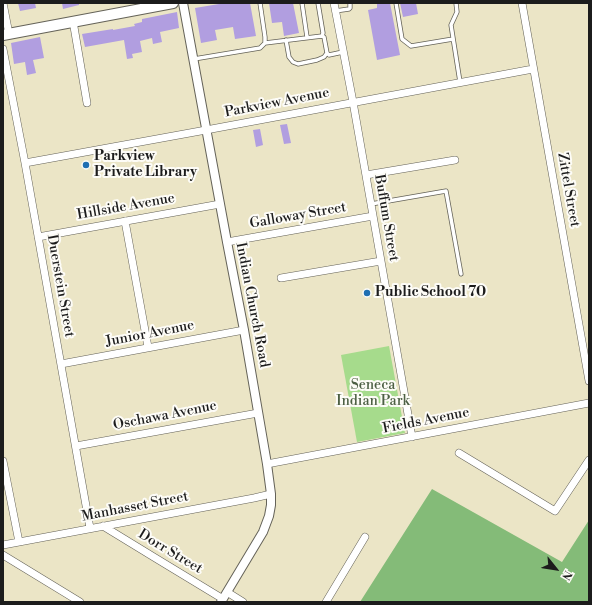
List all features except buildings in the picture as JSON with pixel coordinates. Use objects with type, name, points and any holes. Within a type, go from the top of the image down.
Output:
[{"type":"main road","points":[[6,34],[173,3]]},
{"type":"street","points":[[3,3],[6,34]]},
{"type":"street","name":"Indian Church Road","points":[[183,3],[244,330],[271,494],[269,516],[264,532],[224,598]]},
{"type":"street","name":"Buffum Street","points":[[334,3],[412,437]]},
{"type":"street","name":"Zittel Street","points":[[522,3],[589,381]]},
{"type":"street","points":[[73,21],[87,103]]},
{"type":"street","name":"Duerstein Street","points":[[3,49],[25,163],[90,528]]},
{"type":"street","name":"Parkview Avenue","points":[[25,163],[534,69]]},
{"type":"street","points":[[366,175],[455,160]]},
{"type":"street","name":"Hillside Avenue","points":[[38,237],[220,204]]},
{"type":"street","name":"Galloway Street","points":[[227,242],[373,216]]},
{"type":"street","points":[[125,221],[148,348]]},
{"type":"street","points":[[281,278],[381,261]]},
{"type":"street","name":"Junior Avenue","points":[[61,364],[244,330]]},
{"type":"street","name":"Fields Avenue","points":[[267,464],[589,403]]},
{"type":"street","name":"Oschawa Avenue","points":[[76,446],[258,412]]},
{"type":"street","points":[[458,453],[555,511],[589,460]]},
{"type":"street","points":[[3,461],[19,542]]},
{"type":"street","name":"Manhasset Street","points":[[3,545],[271,494]]},
{"type":"street","name":"Dorr Street","points":[[103,526],[224,598],[243,602]]},
{"type":"street","points":[[326,602],[365,537]]},
{"type":"street","points":[[3,555],[80,602]]},
{"type":"lane","points":[[260,3],[265,43]]},
{"type":"lane","points":[[302,3],[307,37]]},
{"type":"lane","points":[[318,3],[323,32],[322,36],[324,37],[327,53]]},
{"type":"lane","points":[[335,12],[349,9],[350,3]]},
{"type":"lane","points":[[396,3],[402,39],[411,46],[453,39]]},
{"type":"lane","points":[[456,3],[457,12],[451,25],[460,82]]},
{"type":"lane","points":[[194,59],[260,48],[265,43],[322,36]]},
{"type":"lane","points":[[286,40],[289,58],[298,64],[317,60],[324,57],[327,53]]},
{"type":"lane","points":[[327,53],[329,55],[343,52]]},
{"type":"lane","points":[[371,204],[446,191],[461,274]]},
{"type":"green space","name":"Seneca Indian Park","points":[[389,346],[405,433],[357,442],[341,355]]},
{"type":"green space","points":[[432,489],[562,562],[589,520],[589,602],[360,602]]},
{"type":"place","name":"Parkview Private Library","points":[[86,165]]},
{"type":"place","name":"Public School 70","points":[[367,293]]}]
